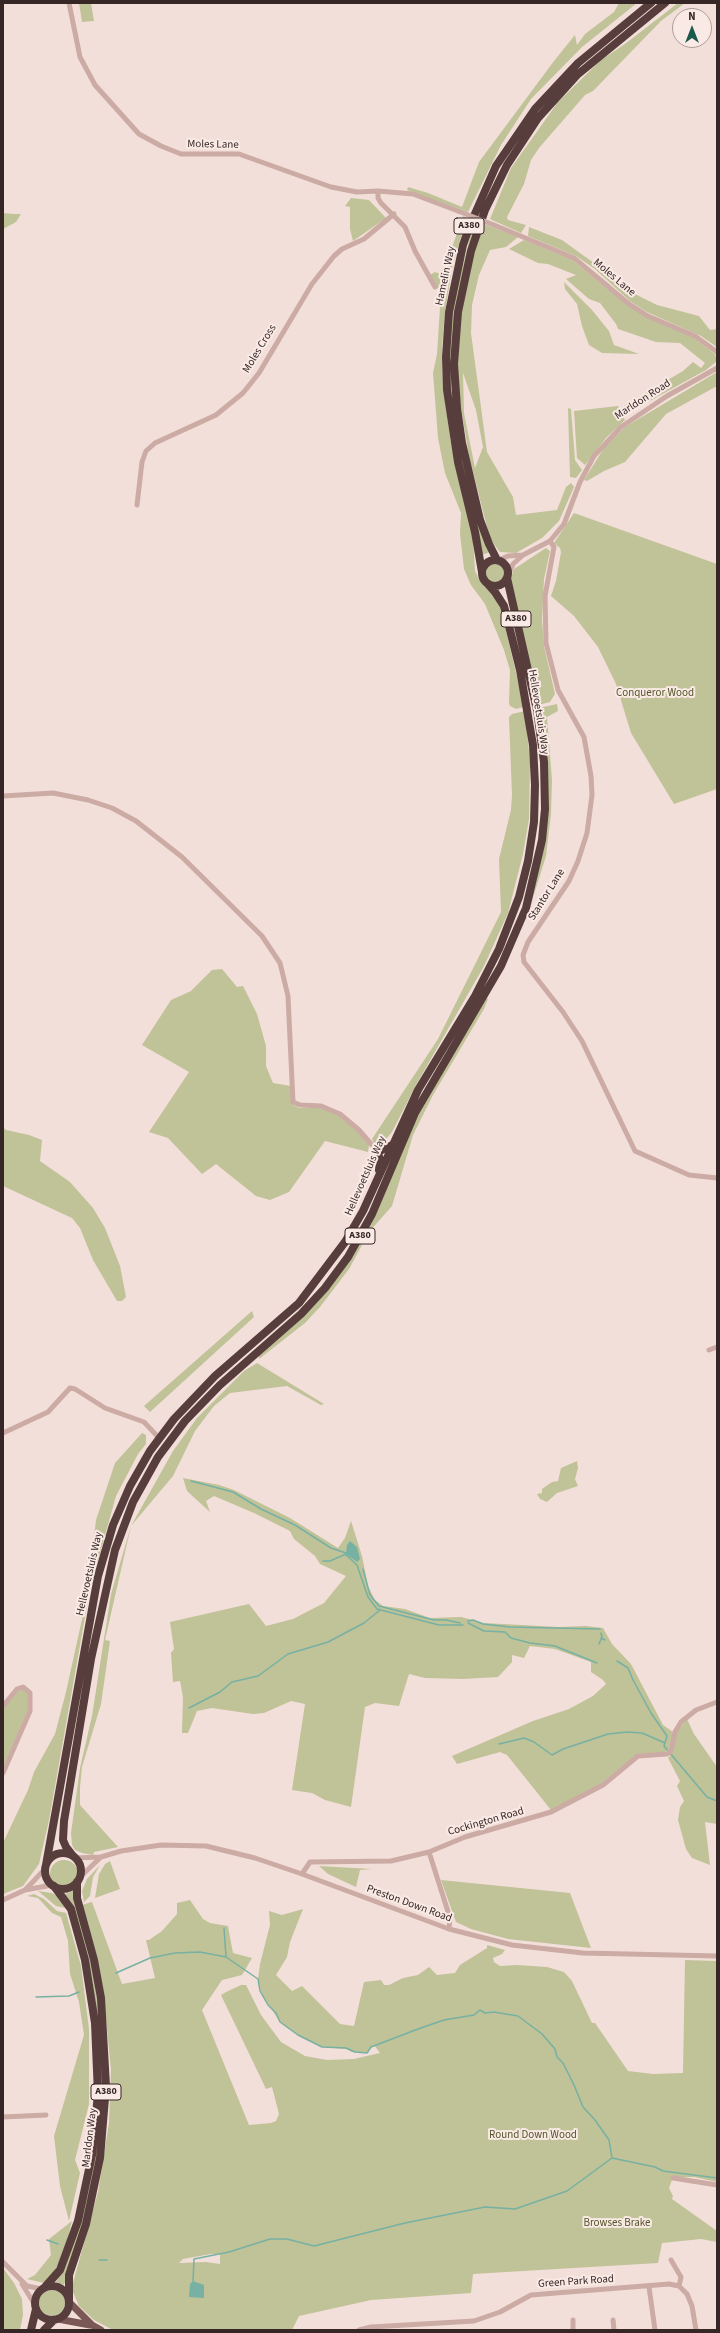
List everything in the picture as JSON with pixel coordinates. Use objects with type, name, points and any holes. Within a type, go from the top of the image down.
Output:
[{"type":"highway","name":"Hamelin Way","points":[[482,572],[458,462],[447,383],[449,312],[463,245],[470,225],[496,166],[535,108],[578,62],[651,3]]},
{"type":"highway","name":"Hamelin Way","points":[[498,560],[489,544],[480,520],[462,443],[456,399],[454,364],[458,312],[471,251],[485,210],[507,165],[538,118],[577,75],[665,3]]},
{"type":"highway","points":[[498,560],[507,566],[508,577],[499,585],[488,584],[483,579],[482,572],[487,562],[498,560]]},
{"type":"highway","name":"Hellevoetsluis Way","points":[[74,1857],[66,1848],[64,1827],[91,1659],[113,1557],[133,1502],[158,1457],[190,1415],[220,1385],[301,1314],[325,1288],[348,1257],[372,1214],[418,1107],[501,966],[526,908],[542,840],[544,809],[544,762],[534,697],[508,577]]},
{"type":"highway","name":"Hellevoetsluis Way","points":[[46,1867],[101,1564],[113,1525],[127,1493],[159,1438],[198,1393],[278,1323],[309,1291],[345,1242],[377,1182],[392,1145],[418,1090],[475,996],[499,949],[519,897],[530,854],[535,798],[531,726],[520,670],[504,606],[488,584]]},
{"type":"highway","points":[[377,1182],[380,1161],[378,1152],[392,1145]]},
{"type":"highway","points":[[64,1854],[74,1857],[80,1868],[78,1880],[66,1888],[53,1886],[47,1879],[46,1867],[55,1855],[64,1854]]},
{"type":"highway","name":"Marldon Way","points":[[69,2301],[69,2275],[86,2224],[100,2158],[106,2086],[101,1998],[94,1960],[77,1898],[78,1880]]},
{"type":"highway","name":"Marldon Way","points":[[44,2288],[60,2270],[78,2221],[92,2155],[98,2094],[95,2023],[85,1960],[71,1909],[53,1886]]},
{"type":"highway","points":[[31,2330],[36,2307],[36,2296],[44,2288],[60,2288],[69,2301],[66,2312],[44,2330]]},
{"type":"highway","points":[[36,2307],[45,2318],[56,2319]]},
{"type":"main road","points":[[69,2301],[92,2325],[101,2330]]},
{"type":"main road","points":[[56,2319],[92,2325]]},
{"type":"street","name":"Moles Lane","points":[[70,3],[80,58],[88,74],[95,85],[139,134],[181,154],[239,154],[331,187],[357,192],[378,191],[413,194],[574,258],[629,304],[648,316],[695,336],[717,352]]},
{"type":"street","points":[[378,191],[378,198],[381,203],[394,214],[405,227],[415,252],[435,287]]},
{"type":"street","name":"Moles Cross","points":[[137,505],[142,462],[146,451],[155,443],[216,415],[243,393],[259,373],[312,284],[334,256],[342,249],[364,239],[394,214]]},
{"type":"street","name":"Marldon Road","points":[[508,577],[513,564],[522,555],[550,541],[564,524],[587,469],[611,436],[646,410],[717,368]]},
{"type":"street","name":"Stantor Lane","points":[[550,541],[554,547],[544,596],[546,643],[558,690],[584,737],[591,776],[592,795],[587,833],[578,861],[569,882],[528,942],[522,955],[524,962],[531,973],[563,1012],[582,1041],[635,1151],[689,1175],[717,1178]]},
{"type":"street","name":"Marldon Road","points":[[498,560],[508,556],[522,555]]},
{"type":"street","points":[[3,796],[53,792],[88,800],[112,808],[136,822],[182,857],[262,936],[280,964],[288,996],[294,1102],[300,1105],[321,1106],[340,1114],[359,1130],[378,1152]]},
{"type":"street","points":[[709,1350],[717,1347]]},
{"type":"street","points":[[3,1433],[48,1412],[70,1388],[75,1389],[104,1408],[144,1422],[159,1438]]},
{"type":"street","points":[[3,1706],[17,1689],[23,1687],[30,1693],[30,1711],[3,1773]]},
{"type":"street","name":"Cockington Road","points":[[302,1874],[310,1862],[380,1863],[429,1852],[464,1837],[540,1816],[577,1800],[611,1779],[638,1756],[667,1754],[673,1745],[675,1732],[681,1722],[696,1710],[717,1702]]},
{"type":"street","name":"Preston Down Road","points":[[74,1857],[101,1857],[142,1847],[199,1845],[232,1852],[302,1874],[449,1929],[512,1945],[560,1952],[717,1956]]},
{"type":"street","points":[[429,1852],[450,1918],[449,1929]]},
{"type":"street","name":"Preston Down Road","points":[[78,1880],[101,1857]]},
{"type":"street","points":[[25,1890],[46,1867]]},
{"type":"street","points":[[3,1900],[25,1890],[53,1886]]},
{"type":"street","points":[[3,2117],[46,2115]]},
{"type":"street","points":[[672,2178],[717,2185]]},
{"type":"street","points":[[672,2260],[681,2276],[679,2286],[687,2294],[692,2306],[696,2330]]},
{"type":"street","points":[[3,2262],[20,2280],[36,2307]]},
{"type":"street","points":[[20,2280],[33,2288],[44,2288]]},
{"type":"street","name":"Green Park Road","points":[[359,2330],[371,2327],[474,2321],[500,2312],[531,2295],[649,2287],[669,2284],[679,2286]]},
{"type":"street","points":[[649,2287],[655,2330]]},
{"type":"street","points":[[572,2320],[573,2330]]},
{"type":"street","points":[[613,2320],[614,2330]]},
{"type":"green space","points":[[79,3],[91,3],[94,21],[82,22]]},
{"type":"green space","points":[[619,3],[637,3],[582,47],[531,99],[501,145],[468,212],[407,190],[408,187],[428,193],[462,207],[479,162],[554,61],[575,35],[577,45],[585,34],[614,12]]},
{"type":"green space","points":[[678,3],[685,3],[678,8],[672,8],[672,13],[661,21],[593,91],[585,95],[539,148],[531,160],[524,184],[507,217],[508,220],[526,225],[521,233],[490,219],[511,168],[558,102],[601,60],[625,44]]},
{"type":"green space","points":[[351,198],[369,200],[386,218],[353,241],[350,229],[350,207],[345,206]]},
{"type":"green space","points":[[3,213],[21,214],[16,222],[3,229]]},
{"type":"green space","points":[[463,216],[467,218],[453,263],[445,311],[442,347],[443,387],[451,443],[473,538],[475,571],[480,581],[485,584],[500,605],[524,707],[516,709],[510,706],[509,703],[510,670],[504,650],[485,604],[471,585],[464,569],[460,534],[461,513],[445,473],[438,438],[433,373],[437,354],[441,292],[428,276],[435,272],[440,274],[449,256]]},
{"type":"green space","points":[[474,221],[476,222],[457,299],[451,367],[452,391],[490,552],[482,555],[454,429],[448,367],[454,301]]},
{"type":"green space","points":[[484,224],[518,237],[506,247],[490,250],[479,275],[472,305],[471,333],[487,452],[513,497],[516,515],[557,510],[566,487],[571,483],[574,487],[559,521],[542,538],[516,553],[500,552],[490,539],[469,456],[458,389],[457,326],[471,263]],"holes":[[[463,373],[476,410],[483,447],[475,468],[464,413]]]},
{"type":"green space","points":[[529,227],[562,240],[609,274],[623,288],[657,305],[699,316],[710,330],[717,329],[717,347],[701,336],[647,312],[631,302],[595,269],[576,256],[528,236]]},
{"type":"green space","points":[[524,240],[571,259],[627,305],[694,338],[715,354],[717,361],[706,370],[628,413],[624,406],[683,371],[693,362],[701,368],[705,363],[680,343],[656,342],[618,329],[616,324],[600,303],[589,299],[566,279],[576,275],[548,264],[538,263],[509,249]]},
{"type":"green space","points":[[564,282],[592,310],[609,331],[614,345],[639,354],[602,353],[589,345],[582,326],[577,304],[565,289]]},
{"type":"green space","points":[[717,372],[717,386],[666,414],[625,462],[604,471],[587,481],[584,480],[604,448],[625,427]]},
{"type":"green space","points":[[618,406],[625,420],[606,438],[585,465],[577,458],[574,411]]},
{"type":"green space","points":[[568,408],[571,409],[575,460],[582,470],[576,478],[570,477]]},
{"type":"green space","name":"Conqueror Wood","points":[[574,513],[717,564],[717,789],[674,804],[631,733],[616,684],[598,647],[574,616],[551,596],[556,581],[561,552],[560,548],[554,543]]},
{"type":"green space","points":[[546,548],[550,551],[544,579],[542,619],[544,646],[555,694],[550,702],[538,705],[511,586],[511,577],[514,569]]},
{"type":"green space","points":[[496,563],[503,566],[506,573],[503,580],[496,583],[489,580],[486,573],[489,566]]},
{"type":"green space","points":[[557,704],[558,711],[547,717],[552,780],[551,814],[546,856],[531,904],[494,986],[516,934],[543,837],[539,708]]},
{"type":"green space","points":[[525,711],[530,761],[529,819],[523,854],[508,913],[484,966],[416,1085],[392,1132],[383,1143],[374,1144],[372,1139],[438,1039],[501,912],[499,859],[511,810],[512,795],[509,717],[512,714]]},
{"type":"green space","points":[[222,969],[237,987],[243,986],[257,1014],[266,1046],[266,1066],[273,1083],[291,1086],[292,1104],[299,1108],[321,1108],[340,1116],[358,1131],[369,1145],[368,1152],[325,1141],[289,1192],[270,1200],[256,1196],[216,1164],[202,1174],[168,1138],[149,1132],[189,1072],[142,1045],[171,1000],[191,991],[212,970]]},
{"type":"green space","points":[[486,998],[488,999],[484,1009],[433,1095],[413,1135],[392,1206],[369,1232],[349,1269],[320,1307],[305,1323],[259,1359],[259,1354],[342,1268],[408,1133]]},
{"type":"green space","points":[[3,1127],[6,1130],[29,1135],[42,1140],[40,1161],[70,1182],[93,1208],[105,1228],[120,1266],[126,1297],[122,1301],[117,1301],[93,1260],[80,1228],[72,1218],[3,1186]]},
{"type":"green space","points":[[252,1311],[254,1317],[150,1412],[144,1406]]},
{"type":"green space","points":[[257,1363],[324,1404],[321,1405],[287,1386],[230,1393],[214,1406],[195,1431],[173,1476],[131,1526],[173,1451],[197,1418],[244,1371]]},
{"type":"green space","points":[[142,1433],[146,1435],[146,1444],[138,1454],[116,1496],[90,1589],[49,1820],[39,1864],[23,1886],[3,1894],[3,1843],[28,1790],[34,1772],[55,1734],[66,1692],[86,1601],[96,1520],[115,1463]]},
{"type":"green space","points":[[577,1461],[578,1468],[575,1479],[578,1486],[557,1493],[547,1502],[540,1499],[537,1494],[542,1493],[542,1489],[552,1482],[558,1481],[561,1468]]},
{"type":"green space","points":[[183,1478],[219,1485],[234,1490],[290,1518],[338,1548],[345,1538],[351,1521],[362,1556],[368,1586],[375,1600],[383,1606],[405,1609],[430,1618],[461,1617],[484,1623],[559,1627],[586,1626],[603,1628],[612,1644],[631,1664],[663,1725],[673,1732],[669,1749],[665,1752],[637,1754],[593,1790],[551,1810],[507,1755],[500,1752],[457,1764],[452,1756],[533,1721],[569,1709],[593,1696],[606,1684],[603,1680],[591,1672],[591,1662],[555,1649],[530,1646],[524,1658],[512,1655],[512,1662],[498,1677],[463,1679],[425,1678],[409,1674],[399,1706],[375,1703],[365,1707],[351,1807],[325,1800],[312,1793],[292,1790],[305,1704],[291,1701],[264,1713],[253,1714],[212,1708],[197,1711],[188,1733],[182,1733],[183,1697],[180,1681],[173,1682],[171,1653],[174,1649],[170,1622],[249,1604],[266,1626],[293,1619],[324,1603],[346,1576],[320,1564],[315,1556],[294,1539],[290,1531],[254,1513],[214,1496],[206,1501],[210,1512],[187,1491]]},
{"type":"green space","points":[[131,1526],[105,1640],[110,1641],[101,1704],[82,1767],[80,1787],[80,1805],[118,1847],[94,1852],[93,1855],[75,1850],[72,1845],[71,1833],[80,1768],[92,1716],[111,1594]]},
{"type":"green space","points":[[21,1689],[28,1693],[28,1710],[3,1767],[3,1709],[11,1698]]},
{"type":"green space","points":[[687,1719],[694,1734],[717,1767],[717,1824],[705,1822],[710,1865],[692,1858],[686,1849],[678,1820],[680,1807],[684,1801],[677,1786],[680,1781],[668,1758],[673,1752],[676,1733]]},
{"type":"green space","points":[[64,1860],[70,1861],[74,1864],[77,1868],[77,1880],[74,1884],[70,1887],[64,1888],[58,1887],[54,1884],[51,1880],[50,1874],[51,1868],[54,1864],[58,1861]]},
{"type":"green space","points":[[110,1861],[120,1889],[95,1898],[99,1874],[105,1864]]},
{"type":"green space","points":[[100,1865],[93,1877],[90,1896],[84,1902],[82,1891],[87,1879]]},
{"type":"green space","points":[[319,1866],[372,1869],[360,1870],[356,1887],[328,1874]]},
{"type":"green space","points":[[441,1880],[570,1893],[591,1948],[508,1939],[471,1929],[456,1922]]},
{"type":"green space","points":[[38,1891],[52,1893],[57,1896],[65,1908],[56,1906]]},
{"type":"green space","points":[[73,1891],[93,1974],[99,2009],[103,2091],[97,2156],[87,2207],[64,2285],[56,2282],[66,2265],[93,2168],[98,2020],[91,1973],[72,1904],[65,1894]]},
{"type":"green space","points":[[34,1894],[44,1899],[57,1911],[66,1913],[81,1966],[89,2029],[89,2104],[75,2160],[80,2173],[69,2221],[60,2186],[54,2136],[84,2035],[79,2002],[70,1974],[68,1941],[61,1917],[52,1913],[38,1898],[27,1896]]},
{"type":"green space","points":[[190,1900],[203,1919],[210,1923],[228,1926],[233,1953],[252,1958],[242,1975],[222,1980],[202,2010],[249,2125],[271,2123],[276,2121],[279,2114],[272,2087],[266,2089],[221,1995],[226,1992],[241,1985],[246,1985],[261,2015],[281,2042],[305,2056],[327,2060],[354,2059],[380,2053],[374,2045],[366,2053],[352,2052],[346,2049],[322,2047],[299,2036],[280,2022],[262,1995],[258,1979],[260,1964],[270,1925],[269,1911],[282,1915],[303,1909],[290,1942],[287,1957],[276,1975],[292,1991],[302,1986],[340,2024],[354,2026],[364,1982],[381,1980],[384,1985],[389,1985],[403,1978],[418,1975],[429,1967],[437,1975],[455,1973],[460,1965],[487,1948],[487,1945],[505,1950],[502,1954],[493,1958],[494,1962],[500,1966],[517,1965],[547,1967],[564,1972],[572,1981],[592,2023],[595,2023],[628,2071],[653,2074],[683,2073],[685,1960],[717,1961],[717,2182],[694,2177],[673,2177],[669,2188],[673,2196],[672,2199],[717,2231],[717,2242],[701,2239],[662,2243],[658,2263],[473,2274],[471,2293],[371,2300],[299,2316],[292,2330],[113,2330],[94,2320],[79,2306],[73,2292],[73,2283],[98,2192],[109,2123],[111,2070],[103,1988],[97,1957],[82,1905],[92,1902],[122,1984],[155,1978],[146,1940],[149,1940],[162,1931],[177,1914],[177,1903]],"holes":[[[211,2254],[220,2254],[220,2264],[206,2262],[179,2263],[183,2259]]]},
{"type":"green space","points":[[72,2221],[65,2250],[54,2272],[44,2283],[27,2279],[35,2275],[51,2255],[49,2239]]},
{"type":"green space","points":[[3,2268],[14,2283],[22,2299],[23,2315],[20,2330],[3,2330]]},
{"type":"green space","points":[[52,2290],[62,2293],[65,2303],[62,2313],[52,2316],[42,2313],[39,2303],[42,2293]]},
{"type":"water","points":[[350,1541],[357,1547],[360,1559],[357,1562],[346,1554],[347,1545]]},
{"type":"water","points":[[193,2281],[204,2285],[204,2298],[189,2297],[190,2284]]},
{"type":"waterway","points":[[191,1481],[233,1492],[261,1509],[295,1525],[331,1548],[346,1553]]},
{"type":"waterway","points":[[345,1554],[357,1565],[368,1597],[377,1609],[439,1625],[463,1625]]},
{"type":"waterway","points":[[323,1561],[330,1561],[346,1554]]},
{"type":"waterway","points":[[363,1569],[370,1595],[379,1606],[434,1620],[446,1620],[460,1623]]},
{"type":"waterway","points":[[189,1708],[220,1692],[232,1682],[258,1676],[288,1654],[328,1642],[364,1623],[380,1610]]},
{"type":"waterway","points":[[468,1621],[473,1620],[483,1624],[510,1627],[600,1629]]},
{"type":"waterway","points":[[468,1623],[484,1631],[505,1632],[511,1638],[530,1643],[555,1646],[597,1663]]},
{"type":"waterway","points":[[599,1644],[602,1637],[601,1633]]},
{"type":"waterway","points":[[601,1638],[605,1640]]},
{"type":"waterway","points":[[617,1661],[628,1668],[651,1713],[667,1736],[664,1746],[707,1797],[717,1801]]},
{"type":"waterway","points":[[499,1744],[524,1738],[534,1742],[552,1755],[563,1749],[608,1734],[627,1732],[642,1733],[665,1743]]},
{"type":"waterway","points":[[224,1928],[226,1957]]},
{"type":"waterway","points":[[116,1973],[150,1958],[175,1953],[200,1952],[226,1957],[258,1979],[260,1991],[268,2005],[276,2013],[280,2022],[298,2035],[322,2047],[346,2048],[355,2052],[367,2053],[371,2047],[418,2029],[444,2020],[474,2015],[480,2010],[485,2013],[494,2012],[518,2016],[542,2034],[555,2049],[557,2057],[563,2063],[583,2107],[595,2120],[609,2140],[612,2158]]},
{"type":"waterway","points":[[36,1997],[69,1996],[79,1992]]},
{"type":"waterway","points":[[193,2281],[194,2259],[229,2252],[270,2239],[287,2239],[314,2246],[405,2223],[485,2207],[515,2209],[567,2191],[612,2158],[655,2167],[663,2171],[717,2178]]},
{"type":"waterway","points":[[47,2240],[58,2244]]},
{"type":"waterway","points":[[99,2260],[107,2260]]},
{"type":"park label","name":"Round Down Wood","points":[[533,2136]]},
{"type":"park label","name":"Browses Brake","points":[[617,2224]]}]
